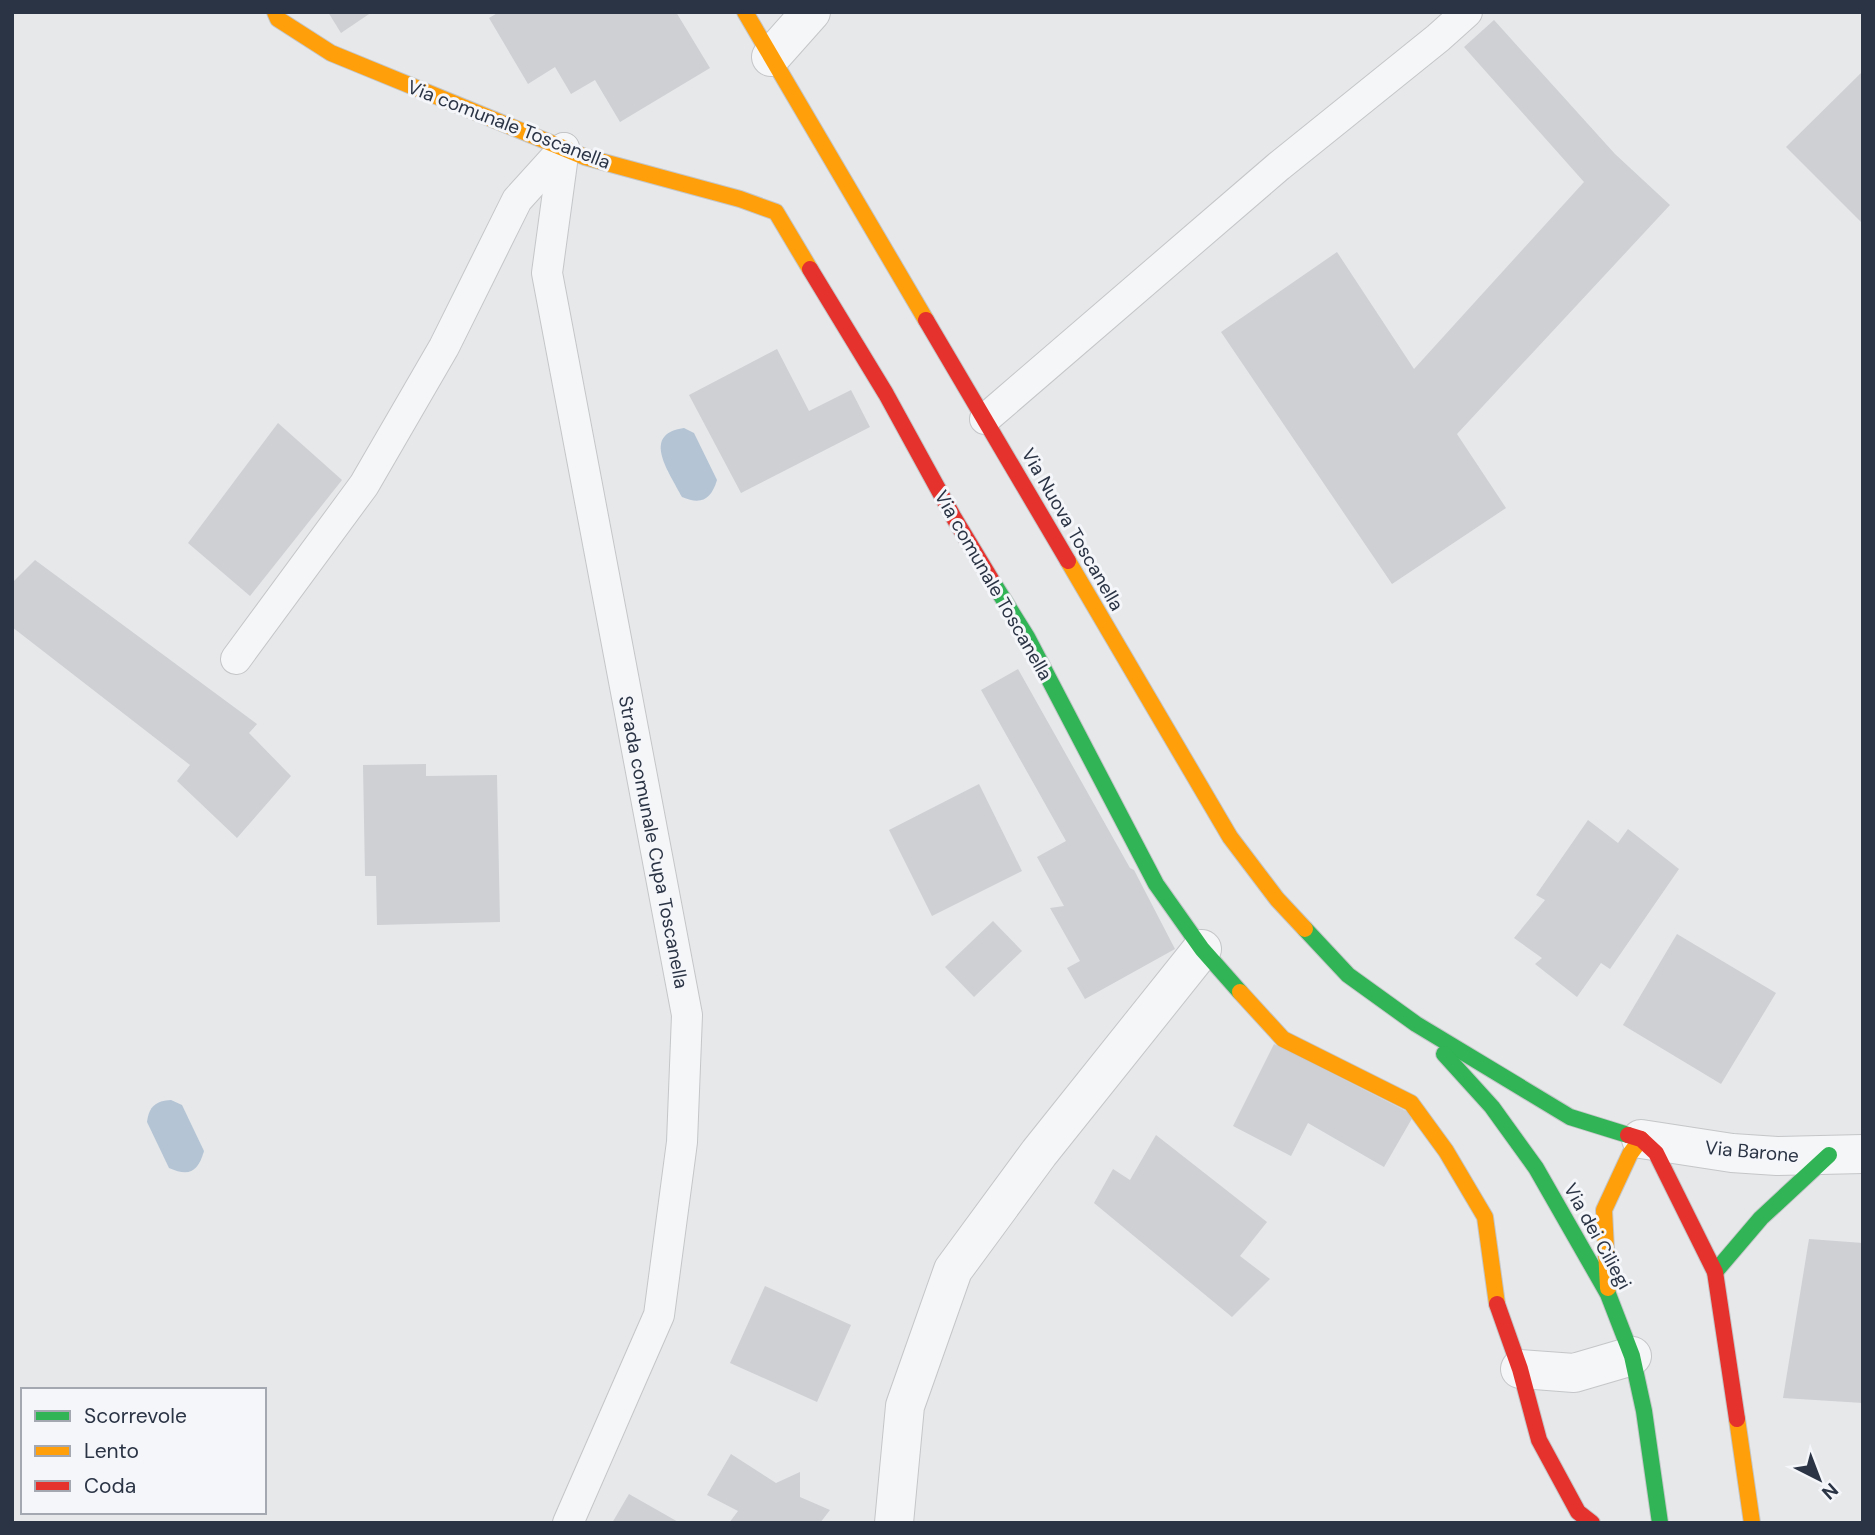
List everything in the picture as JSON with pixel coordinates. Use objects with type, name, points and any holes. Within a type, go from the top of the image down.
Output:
[{"type":"main road","name":"Via comunale Toscanella","points":[[275,12],[278,19],[331,53],[585,157],[740,199],[776,212],[879,382],[954,518],[1027,637],[1156,884],[1202,949],[1283,1039],[1411,1103],[1446,1151],[1485,1217],[1498,1309],[1520,1369],[1539,1440],[1578,1512],[1592,1523]]},
{"type":"main road","name":"Via Nuova Toscanella","points":[[745,12],[1230,837],[1277,899],[1348,975],[1416,1024],[1570,1117],[1641,1139]]},
{"type":"main road","name":"Via Nuova Toscanella","points":[[1416,1024],[1492,1107]]},
{"type":"main road","name":"Via dei Ciliegi","points":[[1492,1107],[1536,1168],[1608,1294],[1632,1356],[1644,1411],[1660,1523]]},
{"type":"main road","points":[[1608,1294],[1604,1210],[1630,1154],[1641,1139],[1659,1158],[1715,1272],[1752,1523]]},
{"type":"main road","points":[[1715,1272],[1761,1218],[1846,1155]]},
{"type":"street","points":[[771,57],[811,12]]},
{"type":"street","points":[[894,1523],[905,1406],[953,1270],[1039,1153],[1202,949]]},
{"type":"street","name":"Via Barone","points":[[1641,1139],[1732,1153],[1777,1156],[1846,1155]]},
{"type":"street","points":[[1520,1369],[1574,1373],[1632,1356]]},
{"type":"lane","points":[[985,419],[1279,166],[1467,12]]},
{"type":"lane","points":[[236,659],[364,485],[444,347],[517,200],[564,148]]},
{"type":"lane","name":"Strada comunale Cupa Toscanella","points":[[564,148],[547,273],[687,1015],[682,1142],[659,1315],[568,1523]]},
{"type":"water","points":[[684,428],[694,433],[717,480],[708,496],[695,501],[682,497],[662,456],[663,438]]},
{"type":"water","points":[[171,1100],[182,1105],[204,1151],[199,1164],[192,1171],[182,1172],[169,1168],[147,1122],[154,1105]]},
{"type":"building","points":[[328,12],[372,12],[341,33]]},
{"type":"building","points":[[499,12],[676,12],[710,68],[620,122],[595,80],[571,94],[555,67],[528,84],[489,18]]},
{"type":"building","points":[[1494,20],[1615,154],[1670,205],[1457,434],[1506,508],[1392,584],[1221,332],[1337,252],[1414,369],[1584,182],[1464,47]]},
{"type":"building","points":[[1863,71],[1863,224],[1786,147]]},
{"type":"building","points":[[777,349],[809,411],[851,390],[870,427],[741,493],[689,395]]},
{"type":"building","points":[[278,423],[342,480],[250,596],[188,543]]},
{"type":"building","points":[[35,560],[257,724],[249,733],[291,776],[237,838],[177,781],[190,765],[12,627],[12,583]]},
{"type":"building","points":[[1018,669],[1130,868],[1134,870],[1175,949],[1085,999],[1067,968],[1080,961],[1050,908],[1064,906],[1037,857],[1066,841],[981,690]]},
{"type":"building","points":[[426,764],[426,776],[497,775],[500,922],[377,925],[376,876],[365,876],[363,765]]},
{"type":"building","points":[[979,784],[1022,871],[932,916],[889,830]]},
{"type":"building","points":[[1588,820],[1618,843],[1628,829],[1679,869],[1610,969],[1601,963],[1577,997],[1535,964],[1542,958],[1514,938],[1545,900],[1536,895]]},
{"type":"building","points":[[993,921],[1022,951],[974,997],[945,967]]},
{"type":"building","points":[[1677,934],[1776,993],[1721,1084],[1623,1025]]},
{"type":"building","points":[[1274,1044],[1414,1115],[1384,1167],[1308,1123],[1291,1156],[1233,1126]]},
{"type":"building","points":[[1156,1135],[1267,1222],[1240,1256],[1270,1279],[1232,1317],[1094,1203],[1113,1169],[1130,1180]]},
{"type":"building","points":[[1809,1239],[1863,1243],[1863,1403],[1783,1398]]},
{"type":"building","points":[[765,1286],[851,1325],[817,1402],[730,1363]]},
{"type":"building","points":[[731,1454],[776,1483],[800,1472],[800,1497],[830,1510],[820,1523],[729,1523],[738,1511],[707,1495]]},
{"type":"building","points":[[629,1494],[680,1523],[612,1523]]},
{"type":"traffic: fast","points":[[992,581],[1027,637],[1156,884],[1202,949],[1240,992]]},
{"type":"traffic: fast","points":[[1305,929],[1348,975],[1416,1024],[1570,1117],[1628,1135]]},
{"type":"traffic: fast","points":[[1444,1054],[1492,1107],[1536,1168],[1608,1294],[1632,1356],[1644,1411],[1660,1523]]},
{"type":"traffic: fast","points":[[1715,1272],[1761,1218],[1829,1155]]},
{"type":"traffic: slow","points":[[275,12],[278,19],[331,53],[585,157],[740,199],[776,212],[810,269]]},
{"type":"traffic: slow","points":[[745,12],[926,320]]},
{"type":"traffic: slow","points":[[1068,561],[1230,837],[1277,899],[1305,929]]},
{"type":"traffic: slow","points":[[1240,992],[1283,1039],[1411,1103],[1446,1151],[1485,1217],[1497,1304]]},
{"type":"traffic: slow","points":[[1608,1288],[1604,1210],[1630,1154],[1641,1139]]},
{"type":"traffic: slow","points":[[1737,1419],[1752,1523]]},
{"type":"traffic: jam","points":[[810,269],[886,394],[992,581]]},
{"type":"traffic: jam","points":[[926,320],[1068,561]]},
{"type":"traffic: jam","points":[[1628,1135],[1641,1139],[1656,1153],[1715,1272],[1737,1419]]},
{"type":"traffic: jam","points":[[1497,1304],[1520,1369],[1539,1440],[1578,1512],[1592,1523]]}]
